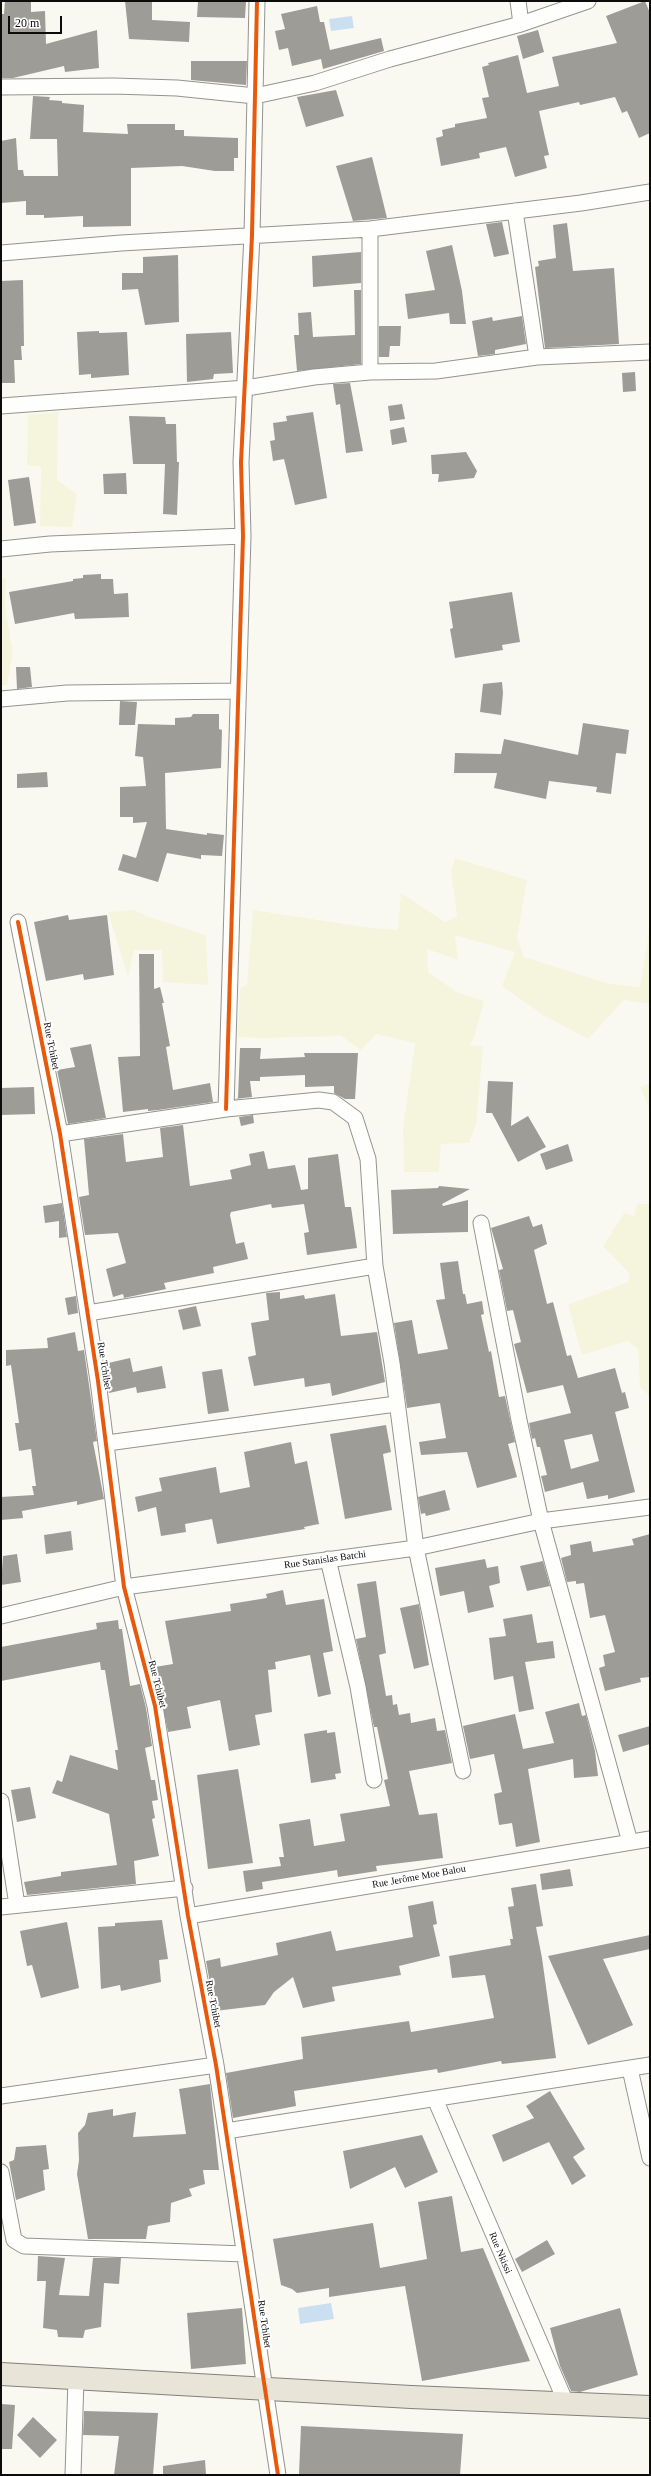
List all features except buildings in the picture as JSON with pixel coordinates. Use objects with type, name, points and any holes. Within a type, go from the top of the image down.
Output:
[{"type":"highway","points":[[1,2374],[567,2405],[650,2407]]},
{"type":"street","points":[[226,1109],[243,536],[241,462],[246,388],[252,235],[255,96],[254,50],[257,1]]},
{"type":"street","points":[[518,1],[521,24]]},
{"type":"street","points":[[1,87],[114,86],[177,88],[255,96],[315,82],[390,59],[521,24],[588,1]]},
{"type":"street","points":[[1,253],[252,235],[370,229],[650,192]]},
{"type":"street","points":[[515,211],[536,357]]},
{"type":"street","points":[[370,229],[370,372]]},
{"type":"street","points":[[1,406],[246,388],[314,377],[370,372],[436,371],[536,357],[650,352]]},
{"type":"street","points":[[1,549],[50,544],[243,536]]},
{"type":"street","points":[[1,699],[67,693],[238,691]]},
{"type":"street","name":"Rue Tchibet","points":[[18,922],[60,1134],[107,1443],[124,1586],[155,1706],[185,1888],[188,1916],[216,2065],[278,2475]]},
{"type":"street","points":[[60,1134],[226,1109],[319,1100],[333,1102],[355,1118],[368,1159],[374,1266],[392,1363],[396,1404],[416,1548],[463,1771]]},
{"type":"street","points":[[481,1223],[519,1420],[541,1521],[630,1842]]},
{"type":"street","points":[[88,1313],[374,1266]]},
{"type":"street","points":[[107,1443],[396,1404]]},
{"type":"street","name":"Rue Stanislas Batchi","points":[[1,1616],[124,1586],[416,1548],[541,1521],[650,1508]]},
{"type":"street","points":[[328,1559],[358,1687],[374,1780]]},
{"type":"street","points":[[1,1801],[17,1905]]},
{"type":"street","name":"Rue Jerôme Moe Balou","points":[[188,1916],[650,1839]]},
{"type":"street","points":[[1,1907],[185,1888]]},
{"type":"street","points":[[1,2096],[216,2065]]},
{"type":"street","points":[[226,2130],[650,2065]]},
{"type":"street","points":[[630,2069],[650,2158]]},
{"type":"street","name":"Rue Nkissi","points":[[435,2099],[567,2405]]},
{"type":"street","points":[[1,2172],[14,2240],[24,2246],[245,2254]]},
{"type":"street","points":[[73,2475],[76,2379]]},
{"type":"green space","points":[[58,412],[57,480],[77,494],[72,527],[40,526],[41,467],[27,465],[28,415]]},
{"type":"green space","points":[[6,578],[5,608],[13,652],[7,685],[1,685],[1,579]]},
{"type":"green space","points":[[455,858],[527,880],[517,938],[524,957],[610,984],[640,987],[650,926],[650,1004],[624,1000],[588,1039],[543,1015],[502,986],[515,952],[455,935],[458,960],[427,949],[428,972],[457,992],[484,1001],[474,1038],[470,1045],[483,1046],[476,1125],[469,1143],[441,1144],[439,1172],[404,1172],[403,1128],[415,1043],[376,1034],[361,1050],[341,1036],[262,1038],[238,1037],[240,989],[247,984],[253,910],[371,928],[398,930],[401,893],[445,922],[457,916],[451,872]]},
{"type":"green space","points":[[134,910],[149,917],[206,935],[208,985],[163,982],[162,950],[134,950],[128,977],[108,912]]},
{"type":"green space","points":[[650,1084],[650,1110],[640,1087]]},
{"type":"green space","points":[[637,1204],[650,1204],[650,1396],[640,1387],[638,1349],[627,1341],[582,1355],[568,1305],[628,1282],[630,1274],[603,1246],[624,1213],[634,1216]]},
{"type":"water","points":[[352,16],[354,28],[331,31],[329,19]]},
{"type":"water","points":[[331,2303],[334,2319],[300,2324],[298,2308]]},
{"type":"cycle path","points":[[226,1109],[243,536],[241,462],[252,235],[257,1]]},
{"type":"cycle path","points":[[18,922],[60,1134],[98,1381],[124,1587],[155,1706],[188,1916],[216,2065],[278,2475]]}]
